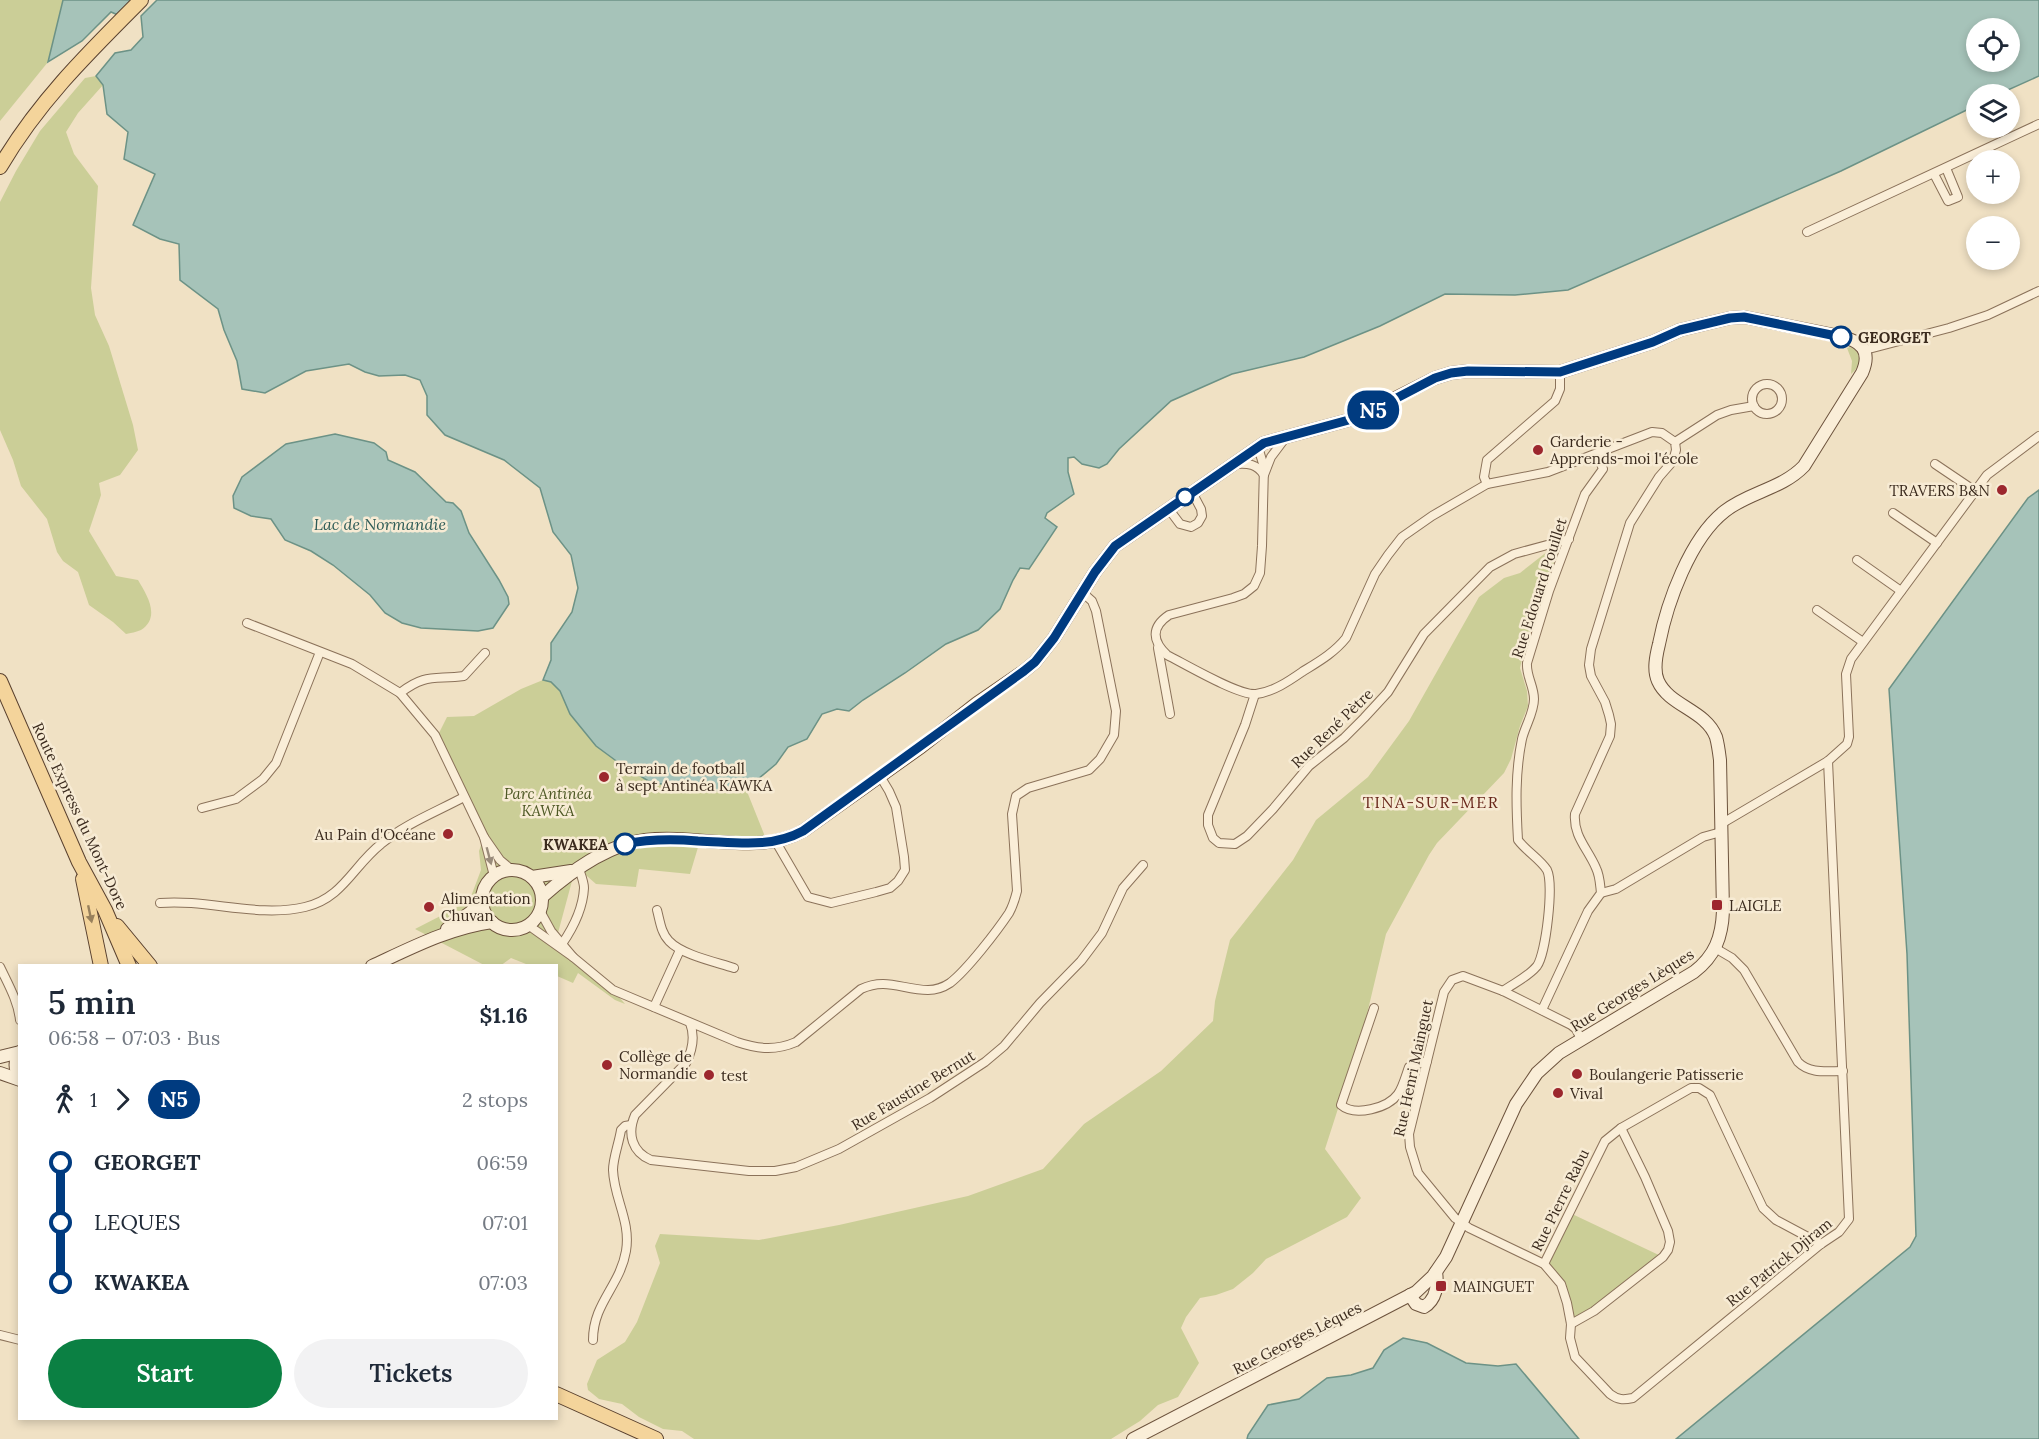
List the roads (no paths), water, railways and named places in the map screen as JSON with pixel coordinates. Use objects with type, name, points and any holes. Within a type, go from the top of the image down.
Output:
[{"type":"main road","points":[[0,167],[40,107],[76,66],[141,0]]},
{"type":"main road","points":[[542,897],[577,870],[612,849],[645,840],[746,844],[776,842],[803,831],[1035,662],[1054,638],[1110,551],[1120,541],[1264,443],[1356,418],[1435,378],[1451,373],[1468,371],[1560,372],[1653,342],[1680,330],[1730,318],[1744,317],[1848,338],[1859,344],[1864,351]]},
{"type":"main road","name":"Rue Georges Lèques","points":[[1134,1439],[1410,1295],[1427,1283],[1436,1272],[1462,1223],[1523,1091],[1537,1073],[1549,1061],[1581,1040],[1694,972],[1715,948],[1723,924],[1721,782],[1717,739],[1709,725],[1664,690],[1657,680],[1655,667],[1658,650],[1670,602],[1697,545],[1718,516],[1740,501],[1795,475],[1804,466],[1862,373],[1866,360],[1864,351]]},
{"type":"main road","name":"Route Express du Mont-Dore","points":[[0,681],[79,862],[105,910],[128,964]]},
{"type":"main road","points":[[79,862],[101,964]]},
{"type":"main road","points":[[432,938],[471,912],[482,899],[488,882],[494,876],[512,870],[526,873],[540,890],[542,897],[540,911],[528,925],[510,930],[492,922],[485,912],[482,899]]},
{"type":"main road","points":[[532,878],[577,870]]},
{"type":"main road","points":[[105,910],[148,964]]},
{"type":"main road","points":[[376,964],[454,930],[492,922]]},
{"type":"main road","points":[[0,1057],[18,1052]]},
{"type":"main road","points":[[18,1057],[15,1064],[18,1076]]},
{"type":"main road","points":[[0,1073],[18,1078]]},
{"type":"main road","points":[[1410,1295],[1418,1305],[1427,1306],[1435,1294],[1436,1272]]},
{"type":"main road","points":[[558,1394],[656,1439]]},
{"type":"street","points":[[1807,232],[2038,128]]},
{"type":"street","points":[[1934,174],[1948,201],[1958,197],[1946,168]]},
{"type":"street","points":[[1864,351],[1988,315],[2039,291]]},
{"type":"street","points":[[1487,484],[1484,477],[1487,460],[1555,401],[1560,389],[1560,372]]},
{"type":"street","points":[[1676,442],[1717,415],[1754,406]]},
{"type":"street","points":[[1158,648],[1167,655],[1238,690],[1255,694],[1281,686],[1332,653],[1346,638],[1375,574],[1402,537],[1432,516],[1487,484],[1548,472],[1652,432],[1662,433],[1676,442]]},
{"type":"street","points":[[1264,475],[1271,457],[1286,436]]},
{"type":"street","points":[[1542,1010],[1588,911],[1601,893],[1616,889],[1721,828],[1828,761],[1847,744],[1849,737],[1846,674],[1851,659],[1987,475],[2039,436]]},
{"type":"street","points":[[1601,893],[1598,870],[1578,838],[1574,824],[1575,814],[1610,736],[1611,724],[1605,702],[1591,676],[1589,665],[1591,649],[1630,524],[1659,477],[1673,461],[1676,442]]},
{"type":"street","points":[[1170,714],[1156,640],[1156,628],[1160,621],[1169,615],[1244,594],[1254,586],[1260,573],[1264,462],[1258,447]]},
{"type":"street","name":"Rue Edouard Pouillet","points":[[1503,991],[1537,966],[1544,952],[1550,878],[1546,869],[1518,840],[1516,772],[1534,698],[1527,663],[1585,494],[1602,469],[1597,454]]},
{"type":"street","points":[[1232,465],[1251,464],[1264,475]]},
{"type":"street","points":[[1935,464],[1975,491]]},
{"type":"street","points":[[1168,508],[1180,524],[1191,527],[1198,524],[1202,516],[1201,508],[1192,492]]},
{"type":"street","points":[[1893,513],[1936,543]]},
{"type":"street","name":"Rue René Pètre","points":[[1255,694],[1245,725],[1208,815],[1208,825],[1213,838],[1219,843],[1235,844],[1246,836],[1273,809],[1309,766],[1357,725],[1388,692],[1424,634],[1490,567],[1514,554],[1569,539]]},
{"type":"street","points":[[1857,560],[1901,591]]},
{"type":"street","points":[[528,925],[573,957],[613,990],[753,1048],[783,1048],[807,1035],[861,989],[871,984],[881,983],[928,990],[940,988],[957,977],[1010,911],[1015,901],[1017,881],[1012,814],[1016,796],[1028,788],[1089,770],[1100,759],[1114,735],[1116,711],[1096,611],[1092,601],[1083,593]]},
{"type":"street","points":[[1817,610],[1863,642]]},
{"type":"street","points":[[247,624],[352,664],[400,693],[435,735],[484,837],[500,860],[512,870]]},
{"type":"street","points":[[202,808],[236,799],[263,779],[276,763],[320,652]]},
{"type":"street","points":[[400,693],[414,682],[423,679],[464,676],[485,652]]},
{"type":"street","name":"Rue Patrick Djiram","points":[[1462,1223],[1544,1264],[1561,1284],[1571,1324],[1571,1348],[1575,1357],[1616,1399],[1633,1398],[1821,1244],[1839,1233],[1849,1219],[1828,761]]},
{"type":"street","points":[[776,842],[808,897],[831,903],[890,888],[905,870],[904,857],[896,807],[880,776]]},
{"type":"street","points":[[160,903],[177,902],[280,910],[306,907],[328,899],[347,882],[378,847],[398,831],[464,797]]},
{"type":"street","points":[[484,837],[494,876]]},
{"type":"street","name":"Rue Faustine Bernut","points":[[631,1125],[632,1141],[643,1157],[707,1167],[775,1171],[796,1167],[839,1149],[930,1098],[985,1062],[1004,1046],[1040,1003],[1082,961],[1102,933],[1123,888],[1143,865]]},
{"type":"street","points":[[562,944],[573,928],[581,904],[584,886],[577,870]]},
{"type":"street","points":[[657,910],[662,931],[668,941],[680,950],[734,968]]},
{"type":"street","points":[[540,911],[551,931],[573,957]]},
{"type":"street","points":[[1715,948],[1744,970],[1803,1067],[1814,1071],[1843,1071]]},
{"type":"street","points":[[654,1007],[680,950]]},
{"type":"street","points":[[0,967],[18,1009]]},
{"type":"street","name":"Rue Henri Mainguet","points":[[1462,1223],[1418,1173],[1411,1154],[1409,1134],[1444,992],[1452,980],[1463,976],[1503,991],[1573,1026],[1581,1040]]},
{"type":"street","points":[[1374,1008],[1341,1104],[1345,1108],[1365,1111],[1383,1106],[1398,1094],[1409,1067],[1427,1061]]},
{"type":"street","points":[[592,1340],[593,1324],[598,1309],[614,1286],[626,1254],[628,1235],[613,1170],[621,1130],[631,1125],[635,1115],[642,1107],[686,1063],[691,1052],[693,1037],[690,1023]]},
{"type":"street","name":"Rue Pierre Rabu","points":[[1544,1264],[1605,1141],[1621,1128],[1684,1090],[1699,1088],[1710,1095],[1763,1208],[1776,1220],[1821,1244]]},
{"type":"street","points":[[1571,1324],[1594,1311],[1663,1257],[1668,1250],[1670,1242],[1668,1230],[1621,1128]]},
{"type":"street","points":[[0,1335],[18,1340]]},
{"type":"water","points":[[63,0],[132,0],[118,15],[111,12],[82,41],[48,62]]},
{"type":"water","points":[[157,0],[2039,0],[2039,76],[2020,85],[1966,84],[1966,110],[1841,171],[1568,290],[1515,295],[1445,294],[1380,326],[1304,357],[1232,374],[1171,401],[1119,449],[1107,464],[1099,468],[1082,464],[1074,457],[1068,458],[1068,472],[1074,494],[1047,513],[1045,518],[1057,527],[1029,569],[1020,568],[1000,609],[978,630],[946,644],[849,711],[837,709],[822,714],[807,739],[788,747],[776,764],[746,789],[724,791],[696,790],[650,782],[619,763],[596,746],[570,714],[560,691],[551,682],[543,680],[551,660],[551,643],[572,612],[578,588],[571,555],[553,532],[540,488],[504,460],[445,435],[427,415],[427,396],[420,380],[405,375],[379,376],[349,364],[306,371],[265,393],[242,389],[237,361],[218,309],[180,280],[179,244],[160,239],[133,225],[155,174],[124,159],[128,132],[107,114],[103,85],[96,76],[115,53],[131,50],[143,37],[141,16]]},
{"type":"water","name":"Lac de Normandie","points":[[335,434],[374,443],[386,452],[388,460],[415,472],[446,502],[453,503],[461,511],[469,533],[508,597],[509,604],[493,628],[478,631],[421,628],[402,623],[385,613],[370,595],[333,565],[311,551],[285,540],[271,519],[251,516],[234,508],[233,496],[242,477],[286,444]]},
{"type":"water","points":[[2039,490],[2039,1439],[1676,1439],[1910,1247],[1916,1236],[1907,954],[1889,689],[2028,498]]},
{"type":"water","points":[[1403,1338],[1427,1343],[1466,1363],[1498,1366],[1516,1364],[1579,1439],[1247,1439],[1268,1405],[1299,1399],[1327,1378],[1351,1375],[1373,1368],[1384,1350]]},
{"type":"place","name":"GEORGET","points":[[1841,337]]},
{"type":"place","name":"Garderie - Apprends-moi l'école","points":[[1538,450]]},
{"type":"place","name":"TRAVERS B&N","points":[[2002,490]]},
{"type":"place","name":"Terrain de football à sept Antinéa KAWKA","points":[[604,777]]},
{"type":"place","name":"Au Pain d'Océane","points":[[448,834]]},
{"type":"place","name":"KWAKEA","points":[[625,844]]},
{"type":"place","name":"LAIGLE","points":[[1717,905]]},
{"type":"place","name":"Alimentation Chuvan","points":[[429,907]]},
{"type":"place","name":"Collège de Normandie","points":[[607,1065]]},
{"type":"place","name":"Boulangerie Patisserie","points":[[1577,1074]]},
{"type":"place","name":"test","points":[[709,1075]]},
{"type":"place","name":"Vival","points":[[1558,1093]]},
{"type":"place","name":"MAINGUET","points":[[1441,1286]]},
{"type":"district","name":"TINA-SUR-MER","points":[[1431,802]]},
{"type":"park label","name":"Parc Antinéa KAWKA","points":[[548,802]]}]
